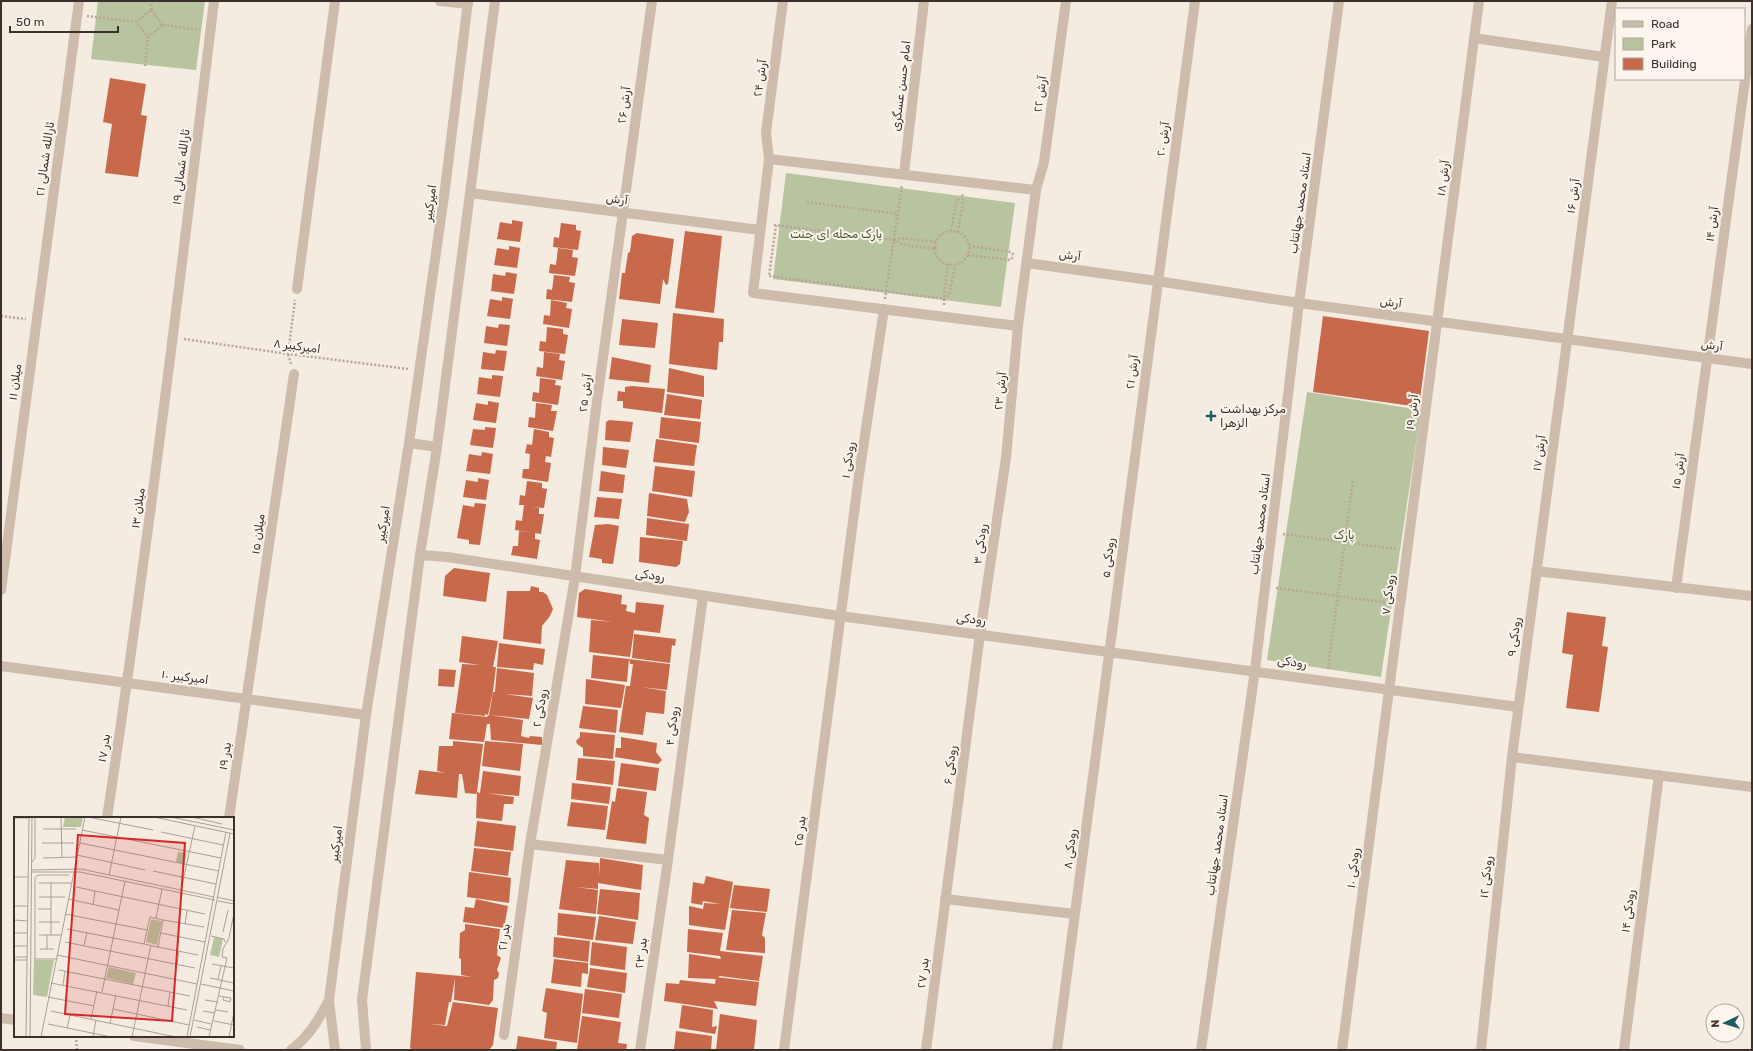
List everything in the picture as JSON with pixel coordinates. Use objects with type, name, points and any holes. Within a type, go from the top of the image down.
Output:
[{"type":"street","name":"ثارالله شمالی ۲۱","points":[[37,321],[79,1]]},
{"type":"street","name":"ثارالله شمالی ۱۹","points":[[174,337],[214,1]]},
{"type":"street","points":[[297,289],[336,1]]},
{"type":"street","points":[[440,1],[468,3]]},
{"type":"street","points":[[366,1050],[362,1000],[420,555],[437,447],[495,1]]},
{"type":"street","name":"آرش ۲۶","points":[[622,213],[652,1]]},
{"type":"street","name":"آرش ۲۴","points":[[783,1],[766,133],[768,159],[753,292],[884,309]]},
{"type":"street","name":"امام حسن عسگری","points":[[904,174],[924,1]]},
{"type":"street","name":"آرش ۲۲","points":[[1027,262],[1036,190],[1044,162],[1066,1]]},
{"type":"street","name":"آرش ۲۰","points":[[1157,281],[1195,1]]},
{"type":"street","name":"استاد محمد جهانتاب","points":[[1201,1050],[1255,670],[1299,303],[1339,1]]},
{"type":"street","name":"آرش ۱۸","points":[[1437,322],[1479,1]]},
{"type":"street","name":"آرش ۱۶","points":[[1567,339],[1612,1]]},
{"type":"street","name":"امیرکبیر","points":[[335,1050],[329,1000],[366,715],[409,443],[445,189],[468,3]]},
{"type":"street","name":"آرش ۱۴","points":[[1745,80],[1752,29]]},
{"type":"street","points":[[1474,38],[1604,56]]},
{"type":"street","name":"آرش ۱۴","points":[[1707,358],[1745,80]]},
{"type":"street","points":[[768,159],[1036,190]]},
{"type":"street","name":"آرش","points":[[470,193],[622,213],[760,226]]},
{"type":"street","name":"آرش ۲۵","points":[[575,577],[622,213]]},
{"type":"street","name":"آرش","points":[[1027,262],[1299,303],[1752,364]]},
{"type":"street","name":"آرش ۲۳","points":[[1006,458],[1018,326],[1027,262]]},
{"type":"street","name":"آرش ۲۱","points":[[1133,468],[1157,281]]},
{"type":"street","points":[[884,309],[1018,326]]},
{"type":"street","name":"رودکی ۱","points":[[840,616],[884,309]]},
{"type":"street","name":"میلان ۱۱","points":[[1,590],[37,321]]},
{"type":"street","name":"آرش ۱۹","points":[[1413,505],[1437,322]]},
{"type":"street","name":"میلان ۱۳","points":[[127,683],[174,337]]},
{"type":"street","name":"آرش ۱۷","points":[[1536,571],[1567,339]]},
{"type":"street","name":"آرش ۱۵","points":[[1676,588],[1707,358]]},
{"type":"street","name":"میلان ۱۵","points":[[247,698],[294,374]]},
{"type":"street","points":[[409,443],[437,447]]},
{"type":"street","name":"رودکی ۳","points":[[980,634],[1006,458]]},
{"type":"street","name":"رودکی ۵","points":[[1109,651],[1133,468]]},
{"type":"street","name":"رودکی ۷","points":[[1389,689],[1413,505]]},
{"type":"street","name":"رودکی","points":[[420,555],[447,557],[840,616],[1255,670],[1518,707]]},
{"type":"street","points":[[1536,571],[1752,596]]},
{"type":"street","name":"رودکی ۹","points":[[1518,707],[1536,571]]},
{"type":"street","name":"رودکی ۲","points":[[530,844],[575,577]]},
{"type":"street","name":"رودکی ۴","points":[[668,860],[702,596]]},
{"type":"street","name":"بدر ۲۵","points":[[784,1050],[840,616]]},
{"type":"street","name":"رودکی ۶","points":[[945,899],[980,634]]},
{"type":"street","name":"رودکی ۸","points":[[1057,1050],[1109,651]]},
{"type":"street","name":"امیرکبیر ۱۰","points":[[1,666],[366,715]]},
{"type":"street","name":"بدر ۱۷","points":[[107,817],[127,683]]},
{"type":"street","name":"رودکی ۱۰","points":[[1342,1050],[1389,689]]},
{"type":"street","name":"بدر ۱۹","points":[[229,817],[247,698]]},
{"type":"street","name":"رودکی ۱۲","points":[[1481,1050],[1518,707]]},
{"type":"street","points":[[1512,757],[1752,787]]},
{"type":"street","name":"رودکی ۱۴","points":[[1624,1050],[1659,775]]},
{"type":"street","points":[[530,844],[668,860]]},
{"type":"street","name":"بدر ۲۱","points":[[504,1035],[530,844]]},
{"type":"street","name":"بدر ۲۳","points":[[640,1050],[668,860]]},
{"type":"street","points":[[945,899],[1075,914]]},
{"type":"street","name":"بدر ۲۷","points":[[926,1050],[945,899]]},
{"type":"street","points":[[291,1050],[301,1042],[316,1025],[329,1000]]},
{"type":"street","points":[[1,1018],[14,1020]]},
{"type":"street","points":[[150,1037],[196,1040],[219,1049],[240,1050]]},
{"type":"path","points":[[136,22],[151,10],[152,1]]},
{"type":"path","points":[[151,10],[163,25],[211,31]]},
{"type":"path","points":[[77,15],[136,22],[148,37],[145,66]]},
{"type":"path","points":[[148,37],[163,25]]},
{"type":"path","points":[[884,309],[904,174]]},
{"type":"path","points":[[951,232],[957,200],[961,198],[963,202],[958,232]]},
{"type":"path","points":[[807,202],[898,214]]},
{"type":"path","points":[[776,225],[769,276],[945,299]]},
{"type":"path","points":[[760,226],[776,225],[894,240],[903,244],[936,249]]},
{"type":"path","points":[[951,232],[958,232],[967,239],[969,246],[968,255],[965,260],[955,265],[948,264],[940,260],[936,249],[937,242],[942,235],[951,232]]},
{"type":"path","points":[[894,240],[902,238],[937,242]]},
{"type":"path","points":[[968,255],[1010,260],[1014,256],[1011,252],[969,246]]},
{"type":"path","points":[[945,299],[944,295],[948,264]]},
{"type":"path","points":[[945,299],[949,295],[955,265]]},
{"type":"path","points":[[294,374],[288,354],[297,289]]},
{"type":"path","points":[[1,316],[37,321]]},
{"type":"path","name":"امیرکبیر ۸","points":[[174,337],[288,354],[419,370]]},
{"type":"path","points":[[1326,680],[1353,480]]},
{"type":"path","points":[[1272,533],[1407,550]]},
{"type":"path","points":[[1265,586],[1400,604]]},
{"type":"path","points":[[76,1037],[78,1050]]},
{"type":"green space","points":[[98,1],[205,1],[196,70],[91,59]]},
{"type":"green space","name":"پارک محله ای جنت","points":[[786,173],[1015,203],[1001,307],[773,279]]},
{"type":"green space","name":"پارک","points":[[1307,392],[1421,410],[1381,677],[1267,660]]},
{"type":"building","points":[[110,78],[146,84],[141,115],[147,116],[138,177],[105,173],[112,124],[103,122]]},
{"type":"building","points":[[512,220],[523,222],[520,242],[497,239],[500,222],[512,224]]},
{"type":"building","points":[[561,223],[576,225],[576,230],[581,231],[578,250],[553,247],[554,237],[559,238]]},
{"type":"building","points":[[685,231],[722,236],[714,313],[675,308]]},
{"type":"building","points":[[637,233],[674,239],[668,284],[666,285],[663,279],[660,304],[619,299],[622,273],[625,273],[632,236]]},
{"type":"building","points":[[509,246],[520,248],[517,268],[494,265],[497,248],[509,250]]},
{"type":"building","points":[[558,248],[573,250],[572,257],[578,258],[575,276],[549,273],[550,264],[556,265]]},
{"type":"building","points":[[506,272],[517,274],[514,294],[491,291],[493,274],[505,276]]},
{"type":"building","points":[[554,275],[570,277],[569,282],[575,283],[572,302],[546,299],[547,289],[552,290]]},
{"type":"building","points":[[502,297],[513,299],[510,319],[487,316],[490,299],[502,301]]},
{"type":"building","points":[[551,300],[567,303],[566,308],[572,309],[569,328],[543,324],[544,315],[550,316]]},
{"type":"building","points":[[673,313],[724,319],[723,342],[719,342],[717,370],[669,364]]},
{"type":"building","points":[[1323,316],[1429,331],[1419,407],[1313,392]]},
{"type":"building","points":[[622,319],[658,323],[655,348],[619,345]]},
{"type":"building","points":[[499,324],[510,325],[507,346],[484,343],[486,326],[498,328]]},
{"type":"building","points":[[547,327],[563,329],[563,334],[568,335],[565,354],[539,351],[540,341],[546,342]]},
{"type":"building","points":[[496,350],[507,351],[504,371],[481,369],[483,352],[495,354]]},
{"type":"building","points":[[544,352],[560,354],[559,360],[565,361],[562,380],[536,376],[537,367],[543,368]]},
{"type":"building","points":[[612,357],[651,365],[649,383],[609,379]]},
{"type":"building","points":[[669,368],[704,376],[704,397],[667,392]]},
{"type":"building","points":[[492,375],[503,376],[500,397],[477,394],[479,377],[492,379]]},
{"type":"building","points":[[540,378],[556,380],[555,385],[561,386],[558,405],[532,401],[533,392],[539,393]]},
{"type":"building","points":[[632,386],[665,389],[662,413],[623,408],[623,401],[617,401],[618,391],[625,392],[625,387]]},
{"type":"building","points":[[667,394],[702,400],[700,419],[664,415]]},
{"type":"building","points":[[488,401],[499,403],[496,423],[473,420],[476,403],[488,405]]},
{"type":"building","points":[[536,403],[552,405],[551,411],[557,411],[553,431],[528,427],[529,417],[535,418]]},
{"type":"building","points":[[661,417],[701,422],[699,443],[659,438]]},
{"type":"building","points":[[609,420],[633,422],[630,442],[605,440],[606,422]]},
{"type":"building","points":[[485,427],[496,428],[493,448],[470,445],[473,429],[485,430]]},
{"type":"building","points":[[534,429],[549,432],[549,437],[554,438],[551,457],[546,456],[545,462],[551,463],[548,482],[522,478],[523,469],[529,469],[530,454],[525,453],[527,444],[532,445]]},
{"type":"building","points":[[656,439],[697,445],[694,466],[653,462]]},
{"type":"building","points":[[603,447],[629,450],[626,468],[602,465]]},
{"type":"building","points":[[482,452],[493,454],[490,474],[466,471],[469,454],[481,456]]},
{"type":"building","points":[[655,466],[695,471],[692,497],[652,491]]},
{"type":"building","points":[[601,471],[625,475],[623,493],[599,491]]},
{"type":"building","points":[[478,478],[489,480],[486,500],[463,497],[466,480],[478,482]]},
{"type":"building","points":[[527,481],[542,483],[542,488],[547,489],[544,508],[530,507],[539,508],[539,514],[544,514],[541,534],[515,530],[516,520],[522,521],[524,505],[519,505],[520,495],[525,496]]},
{"type":"building","points":[[649,493],[687,499],[689,512],[685,522],[647,516]]},
{"type":"building","points":[[597,497],[622,499],[619,519],[594,517]]},
{"type":"building","points":[[475,503],[486,504],[480,545],[469,544],[469,540],[457,538],[463,505],[474,507]]},
{"type":"building","points":[[647,518],[689,524],[687,541],[646,535]]},
{"type":"building","points":[[608,524],[619,526],[613,564],[602,563],[602,559],[589,557],[595,525]]},
{"type":"building","points":[[519,531],[535,533],[535,539],[540,540],[537,559],[511,555],[513,546],[518,546]]},
{"type":"building","points":[[640,537],[683,541],[680,564],[676,567],[639,562]]},
{"type":"building","points":[[454,568],[490,573],[486,602],[443,596],[445,576]]},
{"type":"building","points":[[531,586],[539,588],[539,592],[543,592],[547,595],[553,609],[550,616],[542,626],[541,644],[503,639],[507,591],[530,591]]},
{"type":"building","points":[[585,589],[622,595],[621,604],[627,605],[626,611],[635,613],[636,602],[664,605],[660,633],[634,630],[630,657],[589,652],[591,620],[613,622],[577,617],[579,593]]},
{"type":"building","points":[[1567,612],[1606,617],[1602,646],[1608,647],[1599,712],[1566,708],[1573,655],[1562,653]]},
{"type":"building","points":[[634,634],[676,639],[675,646],[672,645],[670,663],[632,658]]},
{"type":"building","points":[[462,636],[498,641],[493,667],[496,667],[493,691],[488,715],[485,714],[485,716],[455,713],[462,664],[480,665],[459,662]]},
{"type":"building","points":[[499,643],[545,649],[543,665],[534,663],[533,670],[497,667]]},
{"type":"building","points":[[593,655],[629,659],[627,682],[591,678]]},
{"type":"building","points":[[629,659],[670,664],[667,690],[641,687],[666,691],[664,714],[646,712],[643,735],[619,732],[626,686],[630,686],[633,664],[630,664]]},
{"type":"building","points":[[497,668],[534,673],[532,696],[505,694],[533,698],[529,719],[489,715],[493,692],[495,692]]},
{"type":"building","points":[[439,669],[456,670],[454,687],[438,686]]},
{"type":"building","points":[[586,679],[625,685],[621,708],[585,704]]},
{"type":"building","points":[[583,706],[618,710],[616,733],[579,728]]},
{"type":"building","points":[[452,713],[487,717],[489,715],[523,720],[521,736],[529,738],[530,736],[542,737],[542,745],[491,740],[490,724],[487,724],[484,742],[449,739]]},
{"type":"building","points":[[580,732],[615,735],[613,759],[583,756],[583,748],[577,744],[576,741],[580,737]]},
{"type":"building","points":[[621,737],[657,743],[656,752],[662,760],[658,764],[615,757],[616,748],[621,748]]},
{"type":"building","points":[[453,741],[483,744],[476,794],[465,793],[462,774],[459,774],[457,798],[415,794],[419,770],[446,773],[437,771],[439,746],[453,746]]},
{"type":"building","points":[[485,741],[523,744],[520,771],[482,766]]},
{"type":"building","points":[[578,758],[615,761],[613,785],[576,780]]},
{"type":"building","points":[[621,763],[659,768],[656,791],[618,786]]},
{"type":"building","points":[[483,771],[521,776],[519,796],[486,793],[514,797],[513,804],[504,804],[502,821],[476,818],[477,792],[480,793]]},
{"type":"building","points":[[572,783],[611,787],[609,804],[571,799]]},
{"type":"building","points":[[617,788],[647,792],[644,815],[649,818],[646,844],[606,839],[612,801],[615,802]]},
{"type":"building","points":[[571,802],[608,806],[605,830],[567,826]]},
{"type":"building","points":[[477,821],[516,826],[513,851],[474,846]]},
{"type":"building","points":[[474,848],[511,852],[508,876],[471,871]]},
{"type":"building","points":[[600,858],[643,865],[641,890],[598,883],[598,889],[576,887],[598,890],[596,914],[559,909],[566,860],[599,863],[599,876]]},
{"type":"building","points":[[469,872],[511,878],[509,903],[467,897]]},
{"type":"building","points":[[706,876],[733,882],[725,930],[689,925],[689,906],[703,909],[704,903],[720,904],[703,901],[702,905],[691,903],[693,882],[704,884]]},
{"type":"building","points":[[734,885],[770,889],[767,912],[730,908]]},
{"type":"building","points":[[600,889],[640,893],[638,920],[597,914]]},
{"type":"building","points":[[476,899],[508,906],[504,928],[463,922],[465,907],[474,908]]},
{"type":"building","points":[[732,910],[766,913],[762,935],[765,938],[765,953],[726,950]]},
{"type":"building","points":[[558,913],[596,917],[593,940],[557,935]]},
{"type":"building","points":[[599,916],[636,922],[633,944],[595,940]]},
{"type":"building","points":[[465,924],[500,929],[497,955],[501,958],[497,970],[499,973],[498,978],[494,980],[493,1000],[489,1005],[454,1000],[455,978],[445,1025],[429,1024],[447,1026],[453,1002],[498,1008],[493,1045],[489,1050],[413,1050],[410,1048],[416,972],[472,977],[461,975],[461,959],[459,958],[460,933],[465,930]]},
{"type":"building","points":[[688,929],[723,933],[720,951],[763,956],[759,981],[720,976],[715,979],[688,978],[689,954],[721,959],[720,956],[687,952]]},
{"type":"building","points":[[554,937],[590,941],[588,962],[553,957]]},
{"type":"building","points":[[592,942],[627,947],[625,970],[590,965]]},
{"type":"building","points":[[554,959],[588,963],[588,974],[582,973],[581,987],[551,983]]},
{"type":"building","points":[[590,968],[627,973],[625,993],[587,987]]},
{"type":"building","points":[[716,977],[759,982],[756,1006],[714,1001],[718,1009],[664,1001],[666,983],[679,984],[680,980],[715,984]]},
{"type":"building","points":[[546,988],[583,994],[577,1043],[544,1038],[547,1013],[542,1011]]},
{"type":"building","points":[[585,989],[622,994],[619,1018],[582,1013]]},
{"type":"building","points":[[682,1005],[713,1010],[712,1027],[717,1026],[715,1034],[679,1028]]},
{"type":"building","points":[[720,1014],[757,1020],[754,1050],[716,1050]]},
{"type":"building","points":[[582,1016],[621,1022],[618,1043],[627,1044],[626,1050],[577,1050]]},
{"type":"building","points":[[676,1031],[712,1036],[711,1050],[674,1050]]},
{"type":"building","points":[[518,1036],[557,1042],[556,1050],[516,1050]]},
{"type":"place","name":"مرکز بهداشت الزهرا","points":[[1211,416]]}]
